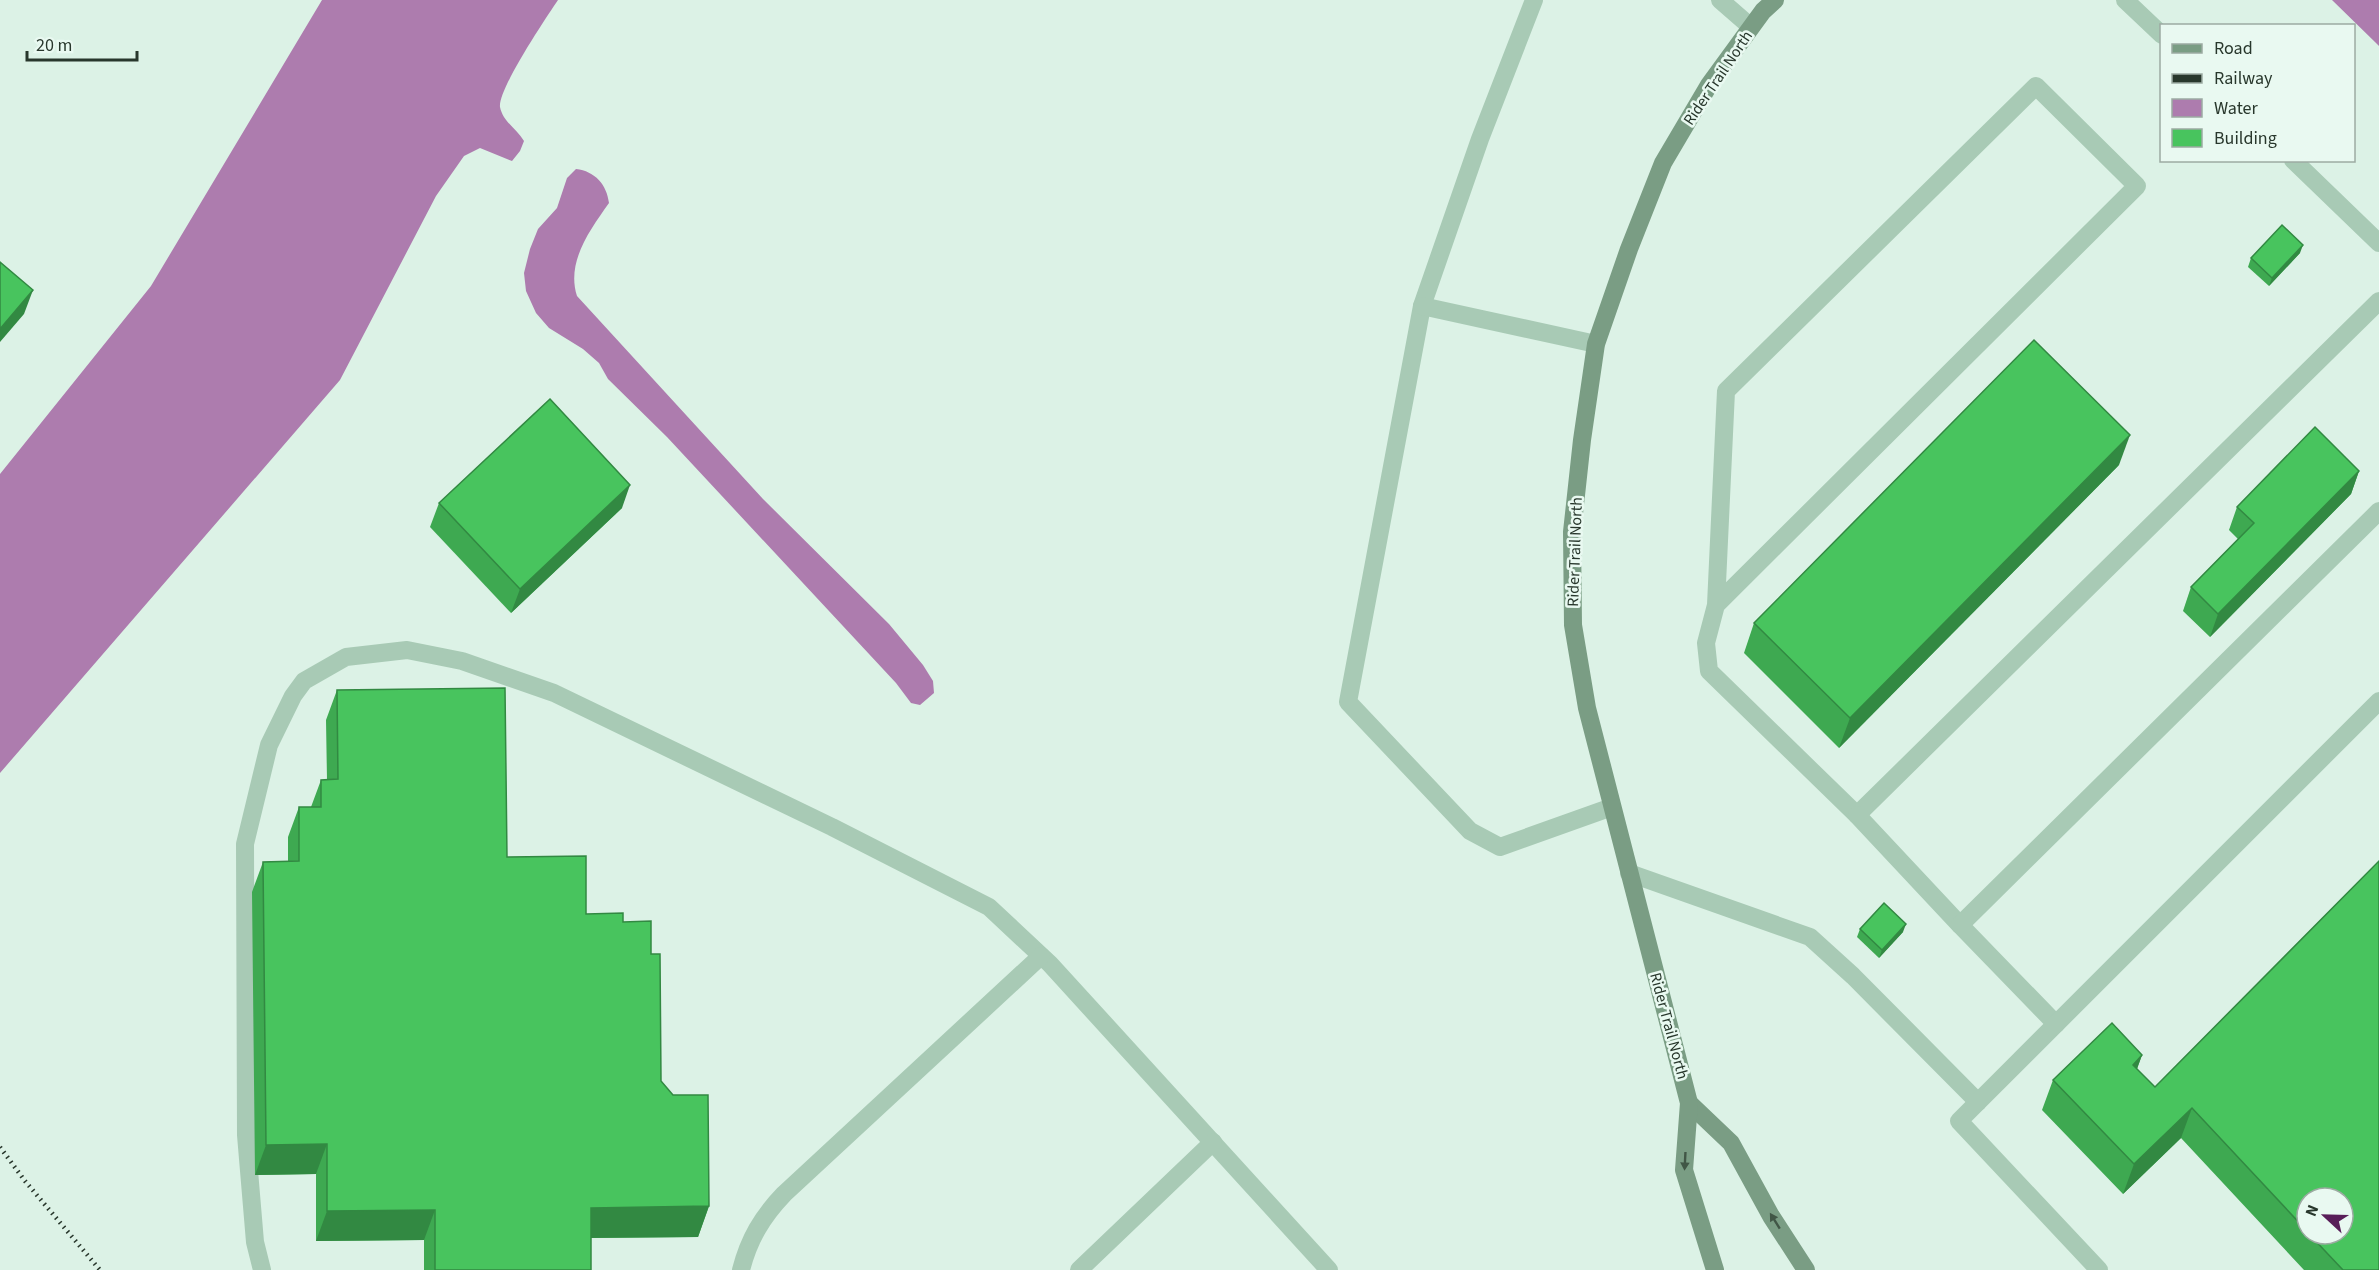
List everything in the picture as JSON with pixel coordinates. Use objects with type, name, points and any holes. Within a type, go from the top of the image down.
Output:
[{"type":"street","name":"Rider Trail North","points":[[1715,1270],[1684,1170],[1689,1103],[1587,708],[1573,625],[1572,532],[1596,344],[1629,249],[1663,163],[1709,85],[1751,27],[1775,0]]},
{"type":"street","name":"Rider Trail North","points":[[1689,1103],[1731,1143],[1771,1216],[1806,1270]]},
{"type":"lane","points":[[1534,0],[1480,140],[1422,306],[1347,702],[1470,831],[1500,847],[1612,807]]},
{"type":"lane","points":[[1720,0],[1751,27]]},
{"type":"lane","points":[[2125,0],[2160,33]]},
{"type":"lane","points":[[1716,604],[2137,186],[2036,86],[1725,391],[1716,604],[1706,644],[1709,671],[1857,814],[1960,926],[2056,1024]]},
{"type":"lane","points":[[2295,162],[2379,243]]},
{"type":"lane","points":[[1857,814],[2379,301]]},
{"type":"lane","points":[[1422,306],[1596,344]]},
{"type":"lane","points":[[1960,926],[2379,511]]},
{"type":"lane","points":[[262,1270],[255,1242],[246,1135],[245,844],[269,745],[293,696],[304,681],[346,657],[407,650],[462,662],[554,693],[832,826],[988,907],[1041,956],[1329,1270]]},
{"type":"lane","points":[[2099,1270],[1959,1120],[2379,700]]},
{"type":"lane","points":[[1629,873],[1810,937],[1853,975],[1978,1102]]},
{"type":"lane","points":[[741,1270],[744,1256],[764,1214],[1041,956]]},
{"type":"lane","points":[[1079,1270],[1213,1142]]},
{"type":"water","points":[[322,0],[558,0],[524,54],[501,98],[500,107],[504,117],[524,141],[520,151],[512,161],[480,148],[464,156],[436,196],[340,380],[0,773],[0,474],[151,286]]},
{"type":"water","points":[[2332,0],[2379,0],[2379,46],[2375,42]]},
{"type":"water","points":[[576,169],[583,170],[599,180],[606,190],[609,203],[594,224],[577,259],[574,283],[577,296],[763,499],[889,624],[923,665],[933,681],[934,693],[920,705],[911,703],[896,683],[667,437],[608,379],[599,363],[583,349],[549,328],[536,313],[526,291],[524,273],[530,249],[538,229],[557,208],[567,178]]},
{"type":"building","points":[[2282,225],[2303,245],[2272,278],[2251,258]]},
{"type":"building","points":[[0,262],[33,290],[0,329]]},
{"type":"building","points":[[2034,340],[2130,435],[1850,718],[1754,623]]},
{"type":"building","points":[[550,399],[630,485],[520,589],[439,503]]},
{"type":"building","points":[[2315,427],[2359,471],[2218,614],[2191,587],[2254,523],[2237,507]]},
{"type":"building","points":[[505,688],[507,857],[586,856],[586,914],[623,913],[623,922],[651,921],[651,954],[660,954],[661,1081],[673,1095],[708,1095],[709,1206],[591,1208],[591,1270],[435,1270],[435,1210],[327,1211],[327,1144],[266,1145],[263,862],[299,861],[299,807],[321,807],[321,780],[338,779],[337,690]]},
{"type":"building","points":[[2379,861],[2379,1270],[2343,1270],[2320,1246],[2355,1246],[2355,1186],[2295,1186],[2295,1218],[2192,1108],[2134,1164],[2053,1080],[2112,1023],[2142,1055],[2133,1065],[2155,1087]]},
{"type":"building","points":[[1884,903],[1906,924],[1882,950],[1860,929]]},
{"type":"railway","points":[[0,1147],[25,1181],[100,1270]]}]
